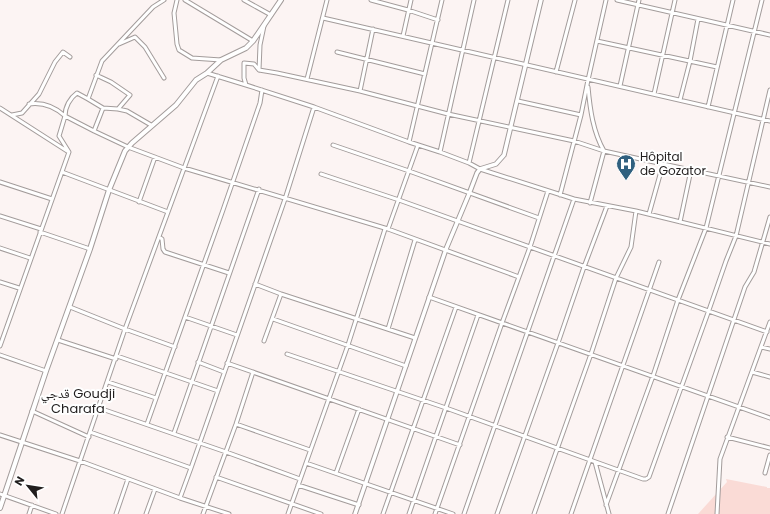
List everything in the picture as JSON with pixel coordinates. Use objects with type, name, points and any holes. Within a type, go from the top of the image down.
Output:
[{"type":"main road","points":[[0,508],[2,495],[23,443],[32,411],[70,307],[109,190],[125,151],[152,125],[176,105],[196,80],[207,73],[221,60],[246,48],[253,41],[281,0]]},
{"type":"street","points":[[88,99],[102,61],[153,8],[164,0]]},
{"type":"street","points":[[177,0],[174,19],[179,50],[192,58],[221,60]]},
{"type":"street","points":[[185,0],[253,41]]},
{"type":"street","points":[[244,0],[271,15]]},
{"type":"street","points":[[307,80],[327,0]]},
{"type":"street","points":[[371,0],[438,20]]},
{"type":"street","points":[[403,36],[410,0]]},
{"type":"street","points":[[409,142],[442,0]]},
{"type":"street","points":[[440,152],[474,0]]},
{"type":"street","points":[[469,163],[508,0]]},
{"type":"street","points":[[355,514],[446,250],[477,173],[480,169],[496,164],[504,155],[541,0]]},
{"type":"street","points":[[556,72],[575,0]]},
{"type":"street","points":[[560,195],[581,115],[606,0]]},
{"type":"street","points":[[617,0],[770,35]]},
{"type":"street","points":[[620,86],[639,0]]},
{"type":"street","points":[[654,94],[675,0]]},
{"type":"street","points":[[708,106],[733,0]]},
{"type":"street","points":[[606,505],[653,376],[678,300],[706,228],[762,0]]},
{"type":"street","points":[[323,18],[770,121]]},
{"type":"street","points":[[680,100],[690,61],[698,19]]},
{"type":"street","points":[[259,70],[260,45],[264,25]]},
{"type":"street","points":[[360,91],[373,29]]},
{"type":"street","points":[[118,44],[135,37],[145,47],[164,78]]},
{"type":"street","points":[[597,41],[663,54],[717,67]]},
{"type":"street","points":[[12,115],[22,113],[39,94],[54,62],[63,52],[70,57]]},
{"type":"street","points":[[337,52],[425,74]]},
{"type":"street","points":[[246,85],[244,78],[244,63],[254,64],[259,70],[360,91],[448,114],[574,141],[604,150],[663,164],[770,187]]},
{"type":"street","points":[[207,73],[314,107],[440,152],[469,163],[480,169],[560,195],[590,203],[649,214],[770,244]]},
{"type":"street","points":[[96,75],[111,82],[130,95],[118,109]]},
{"type":"street","points":[[62,514],[125,329],[218,76]]},
{"type":"street","points":[[588,80],[591,115],[598,141],[604,150],[590,203]]},
{"type":"street","points":[[147,424],[260,103],[262,90]]},
{"type":"street","points":[[287,354],[446,408],[469,418],[646,479],[649,477],[736,236],[770,90]]},
{"type":"street","points":[[69,152],[59,136],[65,116],[65,110],[72,96],[77,93],[103,108],[118,109],[135,115],[152,125]]},
{"type":"street","points":[[518,101],[581,115]]},
{"type":"street","points":[[29,104],[36,103],[49,106],[65,116],[128,147],[184,168],[259,189],[285,199],[387,229],[519,277]]},
{"type":"street","points":[[180,498],[285,199],[314,107]]},
{"type":"street","points":[[0,108],[69,152]]},
{"type":"street","points":[[94,131],[103,108]]},
{"type":"street","points":[[333,145],[539,218]]},
{"type":"street","points":[[288,514],[348,345],[387,229],[399,200],[418,145]]},
{"type":"street","points":[[0,346],[1,338],[69,152]]},
{"type":"street","points":[[139,202],[155,157]]},
{"type":"street","points":[[649,214],[663,164]]},
{"type":"street","points":[[680,222],[692,170]]},
{"type":"street","points":[[62,172],[168,212]]},
{"type":"street","points":[[321,174],[399,200],[584,267],[709,310],[766,332]]},
{"type":"street","points":[[0,182],[52,199]]},
{"type":"street","points":[[174,433],[210,326],[259,189]]},
{"type":"street","points":[[435,514],[530,247],[548,191]]},
{"type":"street","points":[[464,514],[496,427],[574,199]]},
{"type":"street","points":[[497,514],[607,206]]},
{"type":"street","points":[[534,514],[558,449],[616,278],[631,247],[636,211]]},
{"type":"street","points":[[0,216],[90,249]]},
{"type":"street","points":[[668,514],[745,287],[754,272],[770,217]]},
{"type":"street","points":[[159,237],[162,239],[163,249],[165,252],[229,273]]},
{"type":"street","points":[[388,329],[415,240]]},
{"type":"street","points":[[0,248],[30,258]]},
{"type":"street","points":[[571,514],[659,262]]},
{"type":"street","points":[[0,282],[19,288]]},
{"type":"street","points":[[255,284],[415,338]]},
{"type":"street","points":[[264,341],[281,294]]},
{"type":"street","points":[[430,297],[682,387],[709,395],[770,418]]},
{"type":"street","points":[[70,307],[125,329],[174,346]]},
{"type":"street","points":[[383,514],[456,307]]},
{"type":"street","points":[[409,514],[478,315]]},
{"type":"street","points":[[185,317],[237,335]]},
{"type":"street","points":[[273,319],[406,366]]},
{"type":"street","points":[[717,514],[720,459],[770,323]]},
{"type":"street","points":[[58,340],[116,357],[218,391]]},
{"type":"street","points":[[761,347],[770,349]]},
{"type":"street","points":[[0,355],[46,371]]},
{"type":"street","points":[[198,362],[224,372]]},
{"type":"street","points":[[227,363],[460,445]]},
{"type":"street","points":[[202,514],[226,452],[253,372]]},
{"type":"street","points":[[752,372],[770,377]]},
{"type":"street","points":[[108,382],[156,398]]},
{"type":"street","points":[[99,408],[174,433],[300,479]]},
{"type":"street","points":[[336,473],[359,409]]},
{"type":"street","points":[[32,411],[88,437]]},
{"type":"street","points":[[236,424],[310,450]]},
{"type":"street","points":[[90,432],[191,468]]},
{"type":"street","points":[[0,436],[80,461],[180,498],[229,514]]},
{"type":"street","points":[[727,437],[770,448]]},
{"type":"street","points":[[765,473],[770,455]]},
{"type":"street","points":[[594,462],[609,514]]},
{"type":"street","points":[[306,463],[453,514]]},
{"type":"street","points":[[216,477],[321,514]]},
{"type":"street","points":[[116,514],[128,479]]},
{"type":"street","points":[[298,485],[359,505]]},
{"type":"street","points":[[146,514],[155,489]]},
{"type":"street","points":[[2,495],[56,514]]},
{"type":"street","points":[[28,514],[32,505]]},
{"type":"shaded area","points":[[726,479],[770,488],[770,514],[698,514],[727,482]]},
{"type":"place","name":"Hôpital de Gozator","points":[[626,181]]},
{"type":"district","name":"قدجي Goudji Charafa","points":[[78,400]]}]
